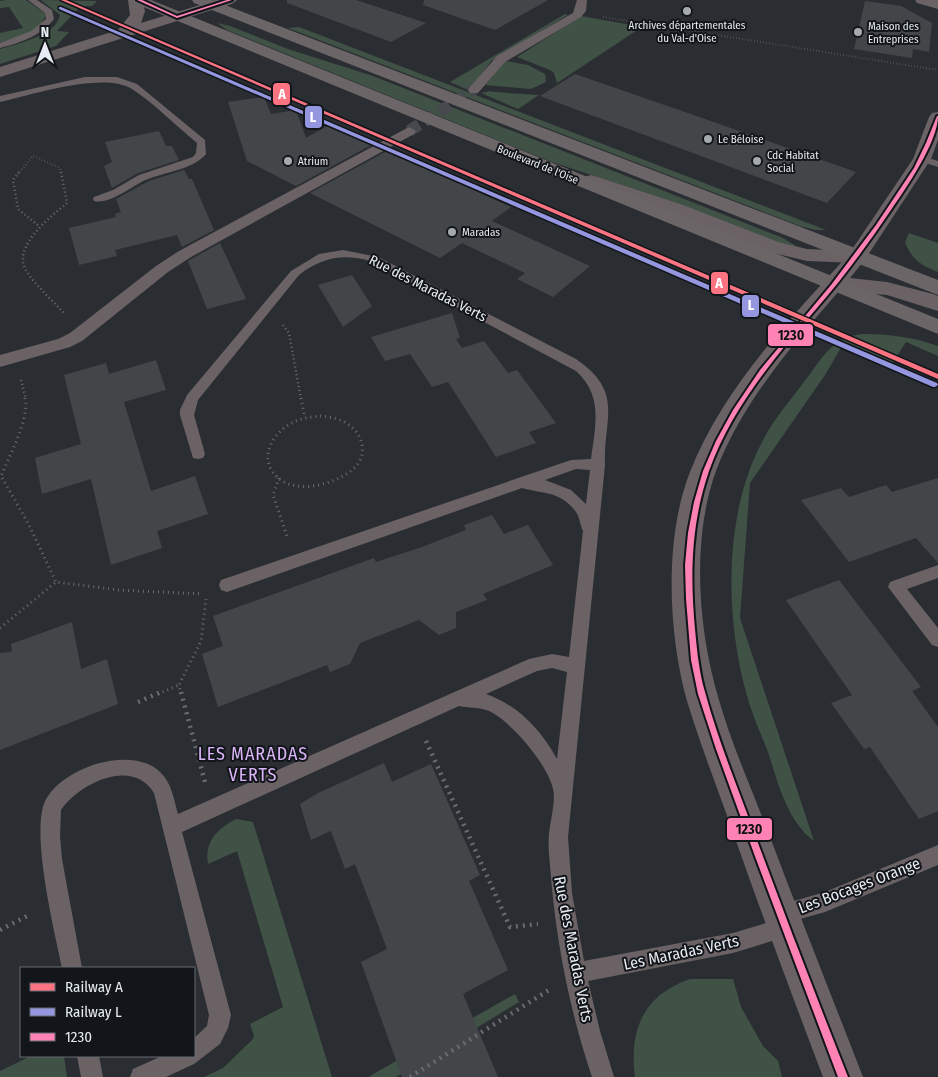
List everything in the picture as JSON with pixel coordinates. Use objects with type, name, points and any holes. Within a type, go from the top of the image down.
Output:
[{"type":"main road","name":"Boulevard de l'Oise","points":[[139,0],[938,328]]},
{"type":"main road","points":[[206,3],[938,288]]},
{"type":"street","points":[[121,35],[138,18],[138,6],[135,0]]},
{"type":"street","points":[[0,72],[177,17],[206,3],[230,0]]},
{"type":"street","points":[[474,90],[492,68],[506,56],[579,14],[582,0]]},
{"type":"street","points":[[843,1077],[783,921],[703,700],[695,665],[688,615],[686,576],[688,542],[695,502],[703,473],[729,420],[763,369],[857,257],[930,161],[938,117]]},
{"type":"street","points":[[7,359],[64,343],[76,337],[162,269],[185,254],[409,131]]},
{"type":"street","points":[[543,166],[676,209],[772,247],[807,255],[857,257]]},
{"type":"street","points":[[833,284],[859,284],[891,288],[938,304]]},
{"type":"lane","points":[[0,46],[30,35],[47,24],[50,19],[49,12],[32,0]]},
{"type":"lane","points":[[0,99],[85,80],[117,80],[134,86],[202,142],[200,154],[196,159],[144,177],[117,192],[98,199]]},
{"type":"lane","name":"Rue des Maradas Verts","points":[[198,454],[187,415],[188,403],[295,273],[317,257],[333,253],[348,252],[374,259],[585,371],[594,380],[599,391],[602,406],[598,465],[558,837],[558,873],[565,921],[583,1011],[603,1077]]},
{"type":"lane","name":"Rue des Maradas Verts","points":[[227,585],[579,463],[598,465]]},
{"type":"lane","name":"Rue des Maradas Verts","points":[[516,484],[548,487],[571,498],[585,514],[589,546]]},
{"type":"lane","points":[[938,571],[896,587],[938,640]]},
{"type":"lane","points":[[171,826],[540,662],[552,661],[576,666]]},
{"type":"lane","points":[[457,699],[482,700],[496,706],[516,720],[549,760],[563,789]]},
{"type":"lane","points":[[72,967],[49,824],[51,808],[69,788],[93,774],[105,770],[129,767],[151,774],[158,780],[220,1015],[218,1030],[209,1041],[195,1051]]},
{"type":"lane","name":"Les Bocages Orange","points":[[783,921],[938,855]]},
{"type":"lane","name":"Les Maradas Verts","points":[[576,973],[733,943],[783,921]]},
{"type":"lane","points":[[88,1057],[92,1077]]},
{"type":"lane","points":[[141,1077],[184,1057]]},
{"type":"path","points":[[579,14],[938,70]]},
{"type":"path","points":[[40,227],[18,209],[12,180],[33,156],[60,168],[67,203],[40,227],[25,251],[22,263],[26,271],[69,318],[88,328]]},
{"type":"path","points":[[269,305],[289,333],[305,418]]},
{"type":"path","points":[[7,359],[27,405],[18,436],[1,476],[28,522],[56,582]]},
{"type":"path","points":[[320,416],[340,420],[352,426],[360,436],[361,458],[347,475],[328,484],[311,487],[293,485],[279,478],[269,465],[267,453],[274,436],[290,424],[305,418],[320,416]]},
{"type":"path","points":[[279,478],[273,495],[295,561]]},
{"type":"path","points":[[0,628],[56,582],[119,590],[207,594],[201,641],[179,685],[138,702]]},
{"type":"path","points":[[179,685],[212,808]]},
{"type":"path","points":[[416,718],[510,926],[565,921]]},
{"type":"path","points":[[410,1077],[576,973]]},
{"type":"green space","points":[[26,0],[46,14],[39,26],[33,30],[0,43],[0,33],[23,28],[9,7],[0,8],[0,1]]},
{"type":"green space","points":[[41,0],[97,1],[92,6],[81,6],[57,31],[69,32],[56,46],[0,64],[0,49],[35,38],[52,28],[57,22],[60,15]]},
{"type":"green space","points":[[565,14],[568,15],[491,61],[468,90],[450,82]]},
{"type":"green space","points":[[581,16],[642,27],[557,83],[554,73],[550,70],[517,57]]},
{"type":"green space","points":[[217,23],[230,26],[288,49],[373,76],[783,238],[799,248],[787,246],[628,187],[552,162],[227,30]]},
{"type":"green space","points":[[299,27],[826,230],[815,230],[800,226],[288,28]]},
{"type":"green space","points":[[505,61],[528,65],[545,74],[546,82],[531,89],[485,85]]},
{"type":"green space","points":[[490,91],[539,95],[518,109],[481,93]]},
{"type":"green space","points":[[909,233],[938,243],[938,272],[922,264],[910,253],[905,242]]},
{"type":"green space","points":[[863,334],[919,340],[938,346],[938,356],[906,342],[891,366],[842,346],[825,375],[750,483],[740,618],[814,841],[805,833],[790,812],[746,692],[734,631],[732,566],[734,534],[740,502],[749,472],[770,427],[828,350],[843,340]]},
{"type":"green space","points":[[236,819],[253,822],[332,1077],[204,1077],[223,1068],[252,1040],[254,1036],[250,1024],[283,1007],[237,851],[208,864],[207,856],[210,842],[218,831]]},
{"type":"green space","points":[[690,979],[733,979],[741,1007],[763,1046],[778,1061],[782,1077],[635,1077],[634,1044],[643,1016],[650,1005],[661,994]]},
{"type":"green space","points":[[515,994],[519,1002],[396,1077],[368,1077]]},
{"type":"green space","points":[[29,1057],[64,1057],[67,1077],[0,1077],[0,1071]]},
{"type":"building","points":[[287,0],[356,0],[426,23],[391,42],[287,3]]},
{"type":"building","points":[[424,0],[548,0],[495,30],[423,5]]},
{"type":"building","name":"Maison des Entreprises","points":[[865,1],[901,6],[932,23],[929,52],[913,49],[912,58],[854,49]]},
{"type":"building","name":"Le Béloise","points":[[575,74],[856,172],[827,203],[540,96]]},
{"type":"building","name":"Atrium","points":[[264,97],[271,114],[296,110],[306,138],[329,125],[373,144],[296,186],[247,161],[228,102]]},
{"type":"building","points":[[159,131],[166,146],[172,146],[179,160],[138,173],[112,188],[104,166],[112,162],[105,142]]},
{"type":"building","name":"Maradas","points":[[387,151],[511,207],[492,221],[590,266],[553,297],[517,279],[525,273],[462,243],[440,258],[310,193]]},
{"type":"building","points":[[184,170],[189,179],[192,179],[214,230],[182,247],[177,235],[115,250],[117,256],[79,265],[69,228],[116,217],[115,214],[121,212],[116,199],[149,181]]},
{"type":"building","points":[[220,243],[246,299],[207,309],[188,261]]},
{"type":"building","points":[[352,275],[372,306],[343,327],[318,285]]},
{"type":"building","points":[[452,313],[460,338],[456,339],[462,348],[484,341],[508,373],[517,370],[556,423],[529,432],[536,443],[496,457],[448,382],[432,387],[410,354],[385,361],[371,337]]},
{"type":"building","points":[[156,360],[166,390],[124,402],[151,491],[195,476],[208,514],[157,531],[162,548],[111,565],[91,479],[42,494],[35,458],[81,444],[64,375],[106,363],[109,374]]},
{"type":"building","points":[[938,478],[938,563],[916,538],[849,562],[801,500],[841,488],[849,497],[886,485],[892,492]]},
{"type":"building","points":[[492,515],[504,534],[528,525],[553,565],[483,594],[487,600],[456,612],[456,628],[439,635],[419,620],[360,643],[350,664],[330,672],[327,665],[218,707],[202,654],[223,646],[213,616],[374,558],[376,562],[422,547],[466,530],[464,525]]},
{"type":"building","points":[[839,580],[921,687],[912,691],[938,727],[938,811],[919,819],[870,747],[864,749],[831,703],[852,695],[786,600]]},
{"type":"building","points":[[72,622],[81,669],[107,659],[118,704],[0,750],[0,653],[12,652],[11,644]]},
{"type":"building","points":[[384,763],[392,782],[431,764],[480,875],[469,881],[508,970],[463,994],[498,1077],[402,1077],[361,962],[387,949],[355,864],[345,869],[331,831],[311,840],[300,804],[318,793]]},
{"type":"tunnel","points":[[409,131],[474,90]]},
{"type":"rail line","name":"A","points":[[63,0],[938,377]]},
{"type":"rail line","name":"L","points":[[60,8],[935,385]]},
{"type":"transit line","name":"1230","points":[[139,0],[177,17],[230,0]]},
{"type":"transit line","name":"1230","points":[[843,1077],[760,859],[702,694],[695,660],[689,599],[691,533],[706,471],[734,412],[762,371],[833,286],[878,225],[916,168],[938,117]]},
{"type":"place","name":"Archives départementales du Val-d'Oise","points":[[687,11]]},
{"type":"place","name":"Maison des Entreprises","points":[[858,32]]},
{"type":"place","name":"Le Béloise","points":[[708,139]]},
{"type":"place","name":"Atrium","points":[[288,161]]},
{"type":"place","name":"Cdc Habitat Social","points":[[757,161]]},
{"type":"place","name":"Maradas","points":[[452,232]]},
{"type":"district","name":"LES MARADAS VERTS","points":[[253,764]]}]
